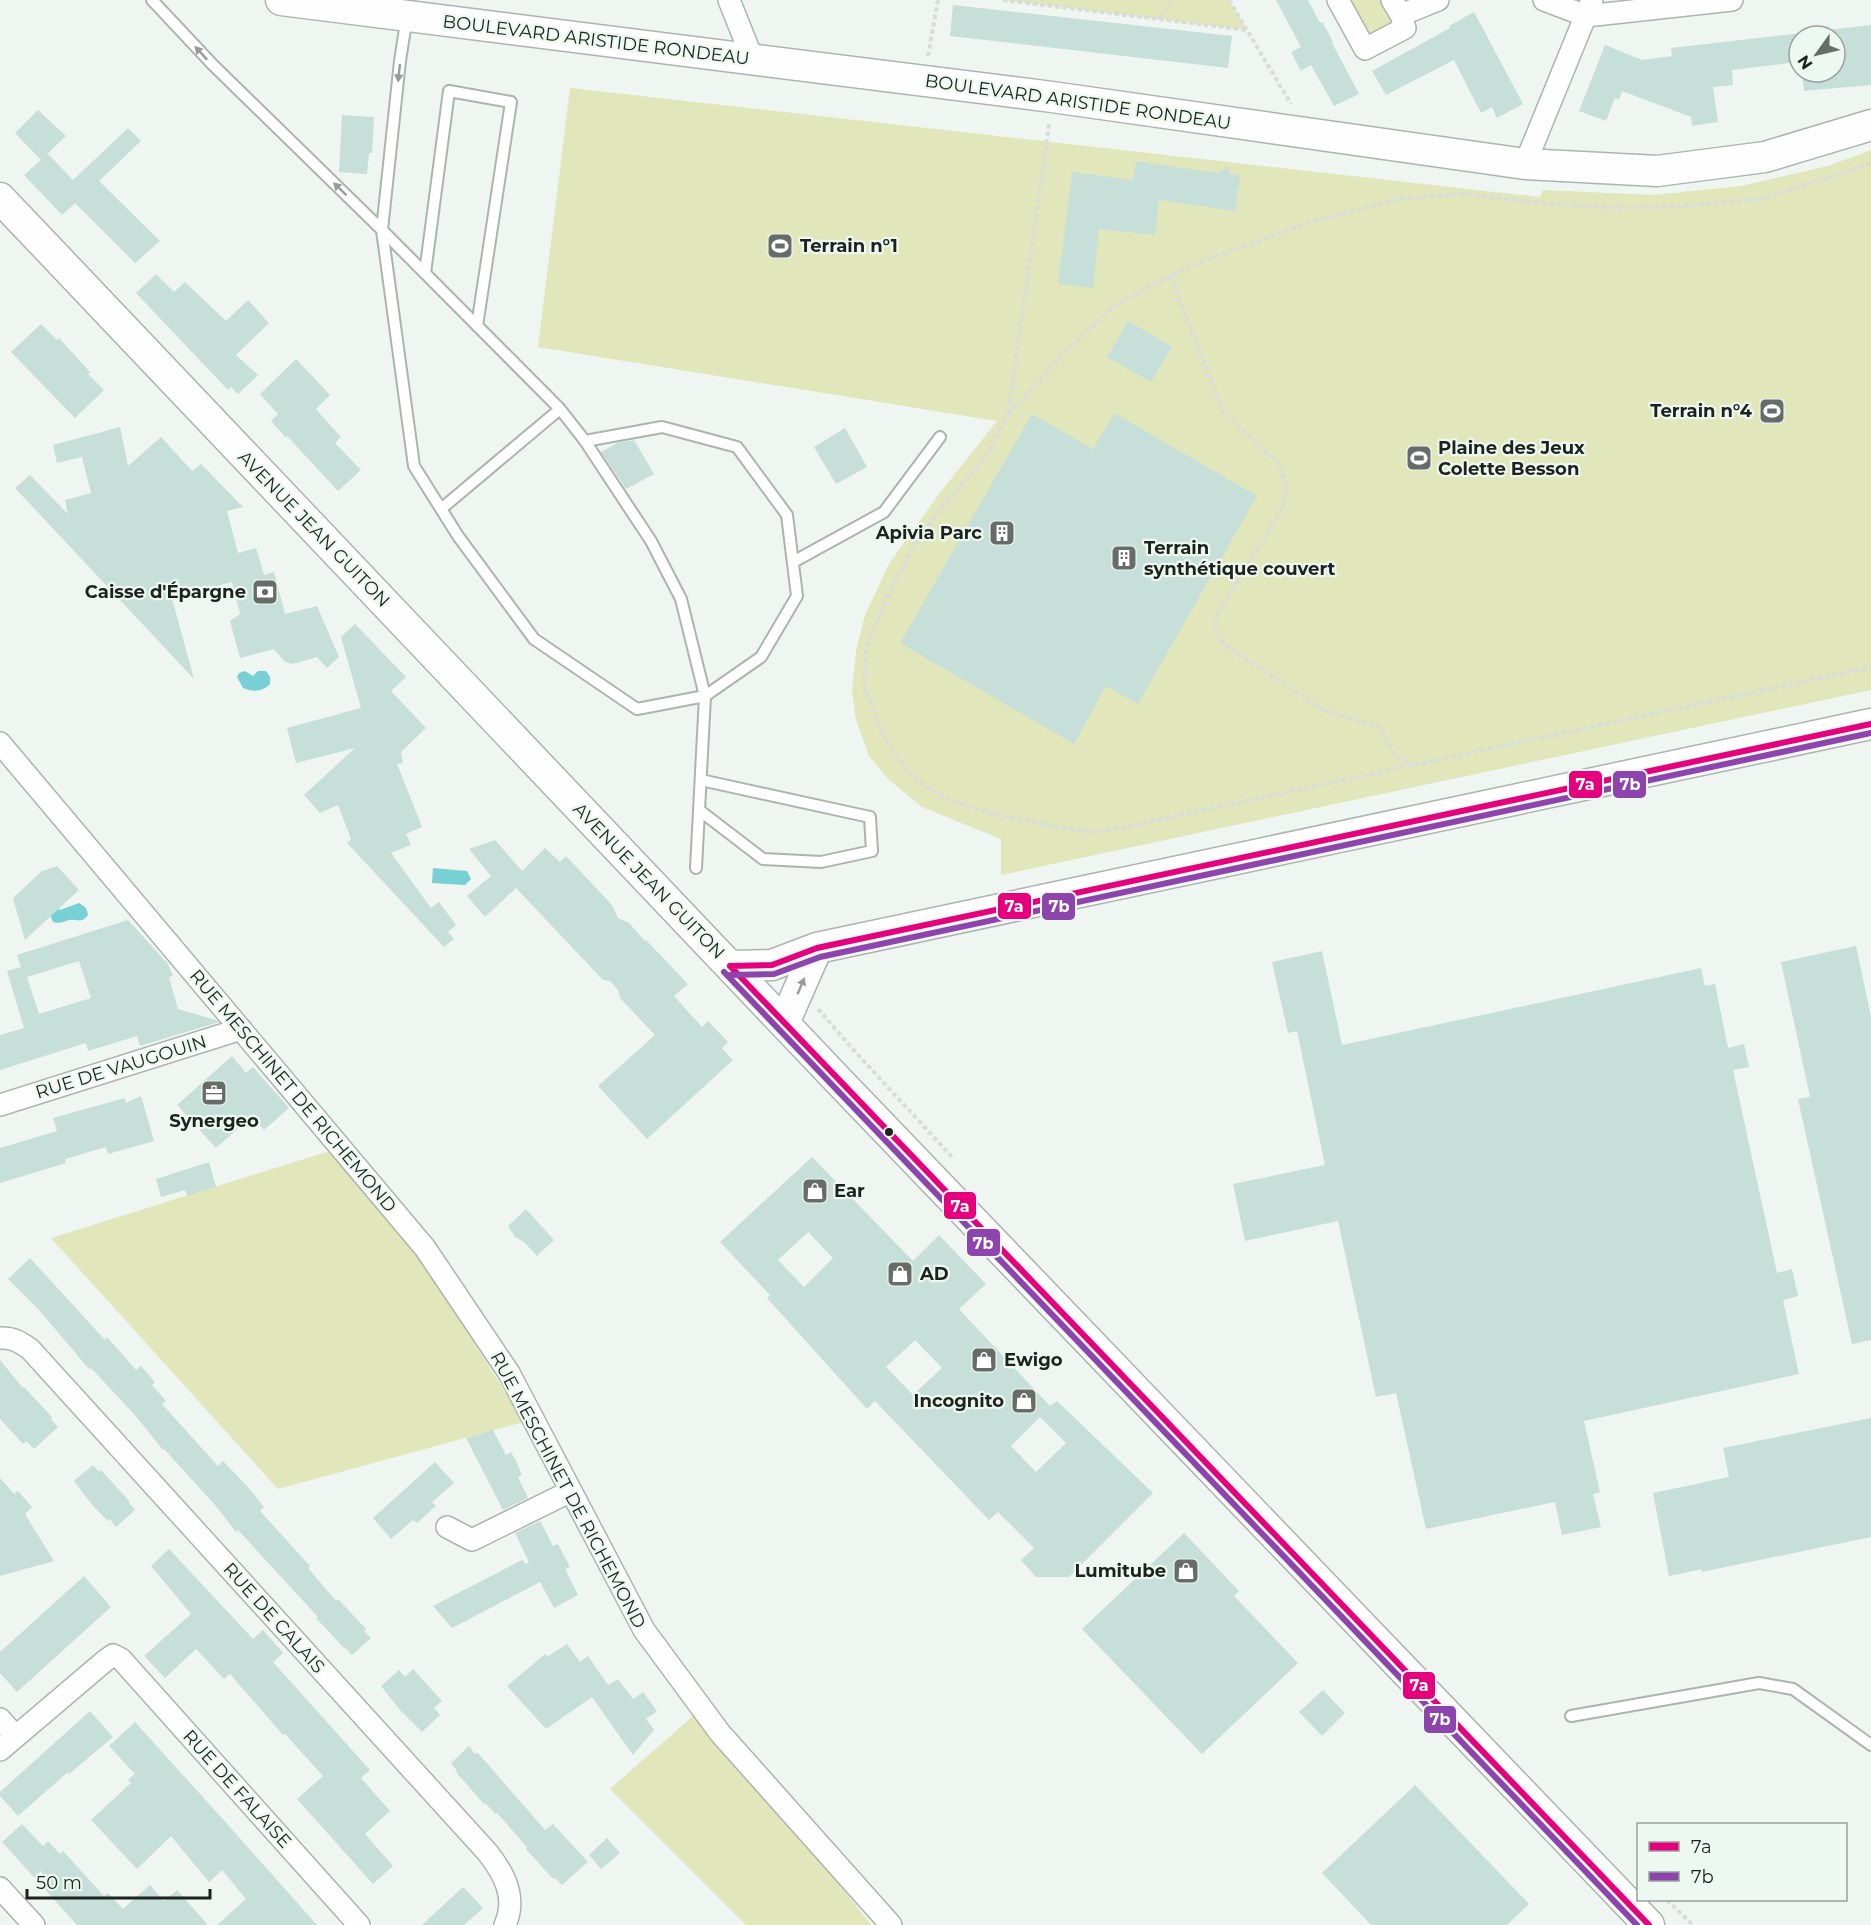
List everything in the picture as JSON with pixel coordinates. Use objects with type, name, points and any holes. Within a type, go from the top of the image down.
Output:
[{"type":"street","name":"BOULEVARD ARISTIDE RONDEAU","points":[[281,0],[405,8],[753,60],[1052,97],[1526,164],[1657,171],[1765,157],[1871,125]]},
{"type":"street","points":[[729,0],[753,60]]},
{"type":"street","points":[[1338,0],[1365,49],[1405,28],[1397,8],[1438,0]]},
{"type":"street","points":[[1544,0],[1589,8],[1732,0]]},
{"type":"street","points":[[1526,164],[1589,8]]},
{"type":"street","name":"AVENUE JEAN GUITON","points":[[0,198],[784,1023],[1649,1925]]},
{"type":"street","points":[[730,966],[772,965],[817,948],[1871,724]]},
{"type":"street","name":"RUE MESCHINET DE RICHEMOND","points":[[0,743],[425,1248],[509,1372],[644,1630],[720,1733],[891,1925]]},
{"type":"street","points":[[784,1023],[817,948]]},
{"type":"street","name":"RUE DE VAUGOUIN","points":[[0,1105],[241,1029]]},
{"type":"street","name":"RUE DE CALAIS","points":[[0,1338],[20,1341],[30,1349],[488,1853],[500,1868],[507,1882],[510,1898],[505,1925]]},
{"type":"street","points":[[447,1527],[472,1540],[571,1491]]},
{"type":"street","name":"RUE DE FALAISE","points":[[8,1743],[113,1655],[121,1659],[359,1925]]},
{"type":"street","points":[[0,1719],[8,1743]]},
{"type":"street","points":[[0,1887],[34,1925]]},
{"type":"lane","points":[[152,0],[213,65],[382,230],[560,409],[585,441],[651,542],[681,599],[705,696],[696,868]]},
{"type":"lane","points":[[405,8],[382,230],[414,466],[458,536],[534,639],[637,709],[705,696],[761,657],[797,596],[787,515],[737,447],[662,427],[585,441]]},
{"type":"lane","points":[[424,273],[448,91],[511,102],[477,326]]},
{"type":"lane","points":[[441,509],[560,409]]},
{"type":"lane","points":[[793,562],[884,512],[940,437]]},
{"type":"lane","points":[[699,810],[763,859],[821,862],[872,851],[870,817],[701,780]]},
{"type":"lane","points":[[1571,1716],[1759,1683],[1793,1689],[1871,1745]]},
{"type":"path","points":[[923,81],[938,0]]},
{"type":"path","points":[[1003,0],[1026,1],[1247,30]]},
{"type":"path","points":[[1160,19],[1172,0]]},
{"type":"path","points":[[1229,0],[1308,133]]},
{"type":"path","points":[[1008,415],[1052,97]]},
{"type":"path","points":[[1871,163],[1759,199],[1684,206],[1614,208],[1463,194],[1399,199],[1310,222],[1185,268],[1114,306],[1058,359],[1008,415],[985,458],[942,507],[913,547],[885,602],[866,648],[864,685],[877,722],[891,749],[920,782],[952,801],[988,813],[1094,832],[1871,667]]},
{"type":"path","points":[[1170,276],[1223,412],[1278,463],[1286,485],[1283,508],[1215,617],[1216,630],[1225,645],[1323,710],[1379,727],[1395,754],[1413,766]]},
{"type":"path","points":[[1669,1901],[1693,1925]]},
{"type":"green space","points":[[1004,0],[1229,0],[1247,30]]},
{"type":"green space","points":[[1339,0],[1390,0],[1405,28],[1365,49]]},
{"type":"green space","name":"Plaine des Jeux Colette Besson","points":[[570,88],[1540,197],[1543,190],[1653,195],[1741,186],[1828,166],[1871,150],[1871,690],[1001,875],[1001,839],[922,807],[888,779],[869,756],[856,720],[852,692],[856,651],[865,615],[889,564],[939,494],[997,421],[538,347]]},
{"type":"green space","points":[[333,1150],[422,1260],[524,1422],[278,1489],[51,1238]]},
{"type":"green space","points":[[702,1708],[871,1925],[746,1925],[610,1789]]},
{"type":"water","points":[[245,671],[253,676],[258,671],[266,671],[270,677],[270,684],[264,689],[243,688],[237,677],[239,673]]},
{"type":"water","points":[[433,868],[467,871],[471,879],[465,885],[432,883]]},
{"type":"water","points":[[79,903],[86,908],[88,915],[83,919],[53,922],[50,915],[57,907],[60,910]]},
{"type":"building","points":[[1276,0],[1308,0],[1320,23],[1322,22],[1328,32],[1359,94],[1334,106],[1311,65],[1301,71],[1291,52],[1301,47]]},
{"type":"building","points":[[953,5],[1232,36],[1228,68],[950,36]]},
{"type":"building","points":[[1474,12],[1523,104],[1497,118],[1492,107],[1481,113],[1454,60],[1386,95],[1372,71],[1450,28],[1449,26]]},
{"type":"building","points":[[1871,25],[1871,85],[1804,91],[1803,84],[1847,84],[1847,28]]},
{"type":"building","points":[[1787,35],[1787,63],[1732,70],[1733,85],[1713,87],[1718,122],[1692,126],[1691,117],[1622,91],[1619,100],[1615,98],[1606,121],[1579,111],[1605,45],[1642,60],[1672,56],[1671,48]]},
{"type":"building","points":[[38,110],[66,136],[45,156],[48,154],[73,180],[128,128],[141,141],[99,181],[160,241],[135,263],[75,203],[62,215],[24,175],[41,160],[15,133]]},
{"type":"building","points":[[342,115],[374,117],[372,153],[369,153],[367,174],[339,172]]},
{"type":"building","points":[[1136,161],[1217,173],[1229,166],[1229,174],[1240,176],[1235,211],[1159,200],[1155,235],[1099,229],[1093,288],[1058,284],[1072,172],[1133,180]]},
{"type":"building","points":[[156,274],[174,292],[185,282],[226,321],[248,300],[269,323],[236,355],[258,375],[238,394],[231,387],[228,390],[136,293]]},
{"type":"building","points":[[1128,321],[1172,347],[1151,382],[1107,357]]},
{"type":"building","points":[[41,324],[57,340],[59,338],[104,390],[75,418],[11,352]]},
{"type":"building","points":[[296,359],[330,395],[316,409],[341,437],[335,443],[361,470],[338,491],[271,421],[278,414],[260,394]]},
{"type":"building","name":"Terrain synthétique couvert","points":[[1114,413],[1257,496],[1138,704],[1106,686],[1074,744],[900,643],[1032,414],[1093,449]]},
{"type":"building","points":[[120,427],[128,466],[161,437],[192,471],[201,464],[243,507],[227,511],[238,553],[256,548],[264,575],[274,572],[285,614],[317,606],[339,657],[327,668],[317,657],[293,664],[285,662],[274,649],[240,658],[230,621],[240,614],[232,582],[172,598],[194,679],[15,488],[30,475],[68,514],[65,500],[91,493],[82,457],[57,463],[53,445]]},
{"type":"building","points":[[845,428],[867,467],[836,484],[814,447]]},
{"type":"building","points":[[634,440],[654,474],[626,489],[601,452],[617,443]]},
{"type":"building","points":[[355,624],[406,677],[391,691],[426,728],[401,752],[403,763],[397,764],[422,827],[406,834],[411,845],[391,853],[431,908],[439,902],[456,925],[448,932],[454,939],[444,947],[347,843],[351,839],[338,805],[320,813],[304,795],[355,748],[296,763],[287,728],[361,708],[341,637]]},
{"type":"building","points":[[495,840],[522,871],[545,848],[560,862],[566,856],[612,905],[618,918],[629,923],[688,984],[674,996],[702,1027],[708,1021],[728,1042],[722,1048],[733,1060],[647,1139],[598,1086],[655,1035],[620,998],[618,990],[610,981],[603,980],[516,888],[485,917],[467,896],[491,876],[469,849]]},
{"type":"building","points":[[57,866],[79,890],[25,940],[13,898],[42,871]]},
{"type":"building","points":[[128,920],[168,964],[173,976],[169,977],[178,1009],[219,1022],[140,1046],[137,1036],[88,1051],[86,1043],[0,1070],[0,1035],[24,1028],[7,971],[21,967],[17,955]],"holes":[[[79,961],[91,998],[39,1014],[27,977]]]},
{"type":"building","points":[[1856,946],[1871,1017],[1871,1340],[1852,1344],[1798,1099],[1810,1097],[1781,962]]},
{"type":"building","points":[[1322,951],[1342,1045],[1701,968],[1705,986],[1715,984],[1728,1048],[1744,1044],[1749,1067],[1733,1070],[1777,1273],[1792,1269],[1798,1296],[1783,1300],[1799,1374],[1584,1421],[1600,1492],[1593,1494],[1601,1527],[1562,1535],[1555,1502],[1426,1529],[1396,1393],[1376,1397],[1338,1221],[1245,1241],[1233,1184],[1325,1165],[1297,1031],[1288,1033],[1272,962]]},
{"type":"building","points":[[232,1056],[246,1073],[253,1067],[289,1108],[264,1130],[252,1116],[216,1148],[177,1105]]},
{"type":"building","points":[[141,1096],[154,1141],[108,1154],[106,1147],[65,1159],[66,1163],[0,1183],[0,1148],[57,1131],[53,1118],[125,1098],[126,1103]]},
{"type":"building","points":[[812,1157],[913,1261],[939,1235],[986,1284],[959,1309],[1050,1406],[1057,1401],[1153,1493],[1069,1577],[1036,1577],[1021,1560],[1034,1548],[998,1512],[989,1520],[875,1401],[867,1409],[767,1298],[770,1295],[720,1242]],"holes":[[[808,1232],[833,1258],[804,1287],[778,1260]],[[915,1340],[942,1368],[913,1395],[886,1367]],[[1040,1417],[1066,1443],[1036,1472],[1011,1446]]]},
{"type":"building","points":[[209,1162],[216,1187],[187,1196],[185,1190],[161,1197],[156,1179]]},
{"type":"building","points":[[526,1209],[554,1240],[537,1256],[524,1242],[515,1237],[508,1226]]},
{"type":"building","points":[[30,1258],[105,1340],[107,1337],[136,1370],[141,1366],[155,1382],[152,1385],[166,1401],[162,1404],[218,1466],[223,1461],[246,1485],[264,1507],[260,1511],[310,1566],[308,1568],[336,1601],[338,1599],[366,1629],[364,1631],[371,1638],[352,1655],[238,1530],[236,1532],[134,1414],[91,1368],[89,1369],[39,1310],[8,1279]]},
{"type":"building","points":[[0,1360],[23,1388],[52,1417],[51,1419],[58,1427],[34,1449],[26,1441],[23,1444],[0,1419]]},
{"type":"building","points":[[1871,1418],[1871,1537],[1702,1572],[1702,1569],[1669,1576],[1653,1493],[1729,1477],[1723,1448]]},
{"type":"building","points":[[493,1430],[506,1455],[511,1452],[517,1463],[522,1475],[518,1477],[528,1498],[503,1510],[466,1438]]},
{"type":"building","points":[[435,1462],[454,1483],[432,1502],[436,1506],[417,1523],[413,1520],[391,1539],[373,1518]]},
{"type":"building","points":[[93,1465],[99,1472],[101,1470],[135,1510],[116,1527],[110,1519],[108,1521],[93,1506],[74,1481]]},
{"type":"building","points":[[0,1478],[14,1494],[18,1491],[32,1507],[25,1514],[54,1561],[0,1576]]},
{"type":"building","points":[[540,1521],[553,1546],[558,1544],[570,1567],[565,1569],[578,1595],[554,1608],[540,1582],[452,1628],[433,1606],[522,1560],[526,1564],[529,1562],[515,1533]]},
{"type":"building","points":[[1184,1533],[1239,1591],[1234,1596],[1298,1663],[1202,1754],[1082,1629]]},
{"type":"building","points":[[169,1549],[253,1639],[263,1630],[283,1653],[273,1662],[370,1770],[361,1778],[390,1811],[365,1834],[393,1866],[373,1884],[297,1799],[323,1776],[285,1734],[283,1735],[230,1674],[224,1679],[196,1649],[165,1678],[144,1656],[191,1614],[151,1566]]},
{"type":"building","points":[[84,1576],[111,1607],[17,1692],[0,1673],[0,1652]]},
{"type":"building","points":[[567,1644],[580,1662],[588,1656],[608,1685],[618,1679],[633,1699],[643,1692],[657,1711],[646,1719],[654,1730],[633,1755],[592,1697],[546,1729],[507,1686],[545,1654],[547,1657]]},
{"type":"building","points":[[413,1669],[442,1701],[434,1708],[440,1715],[422,1732],[381,1686],[399,1670],[405,1677]]},
{"type":"building","points":[[1323,1690],[1345,1713],[1322,1736],[1299,1712]]},
{"type":"building","points":[[90,1711],[113,1737],[69,1774],[68,1772],[18,1816],[0,1796],[0,1792]]},
{"type":"building","points":[[135,1722],[317,1925],[217,1925],[246,1899],[222,1870],[209,1882],[171,1836],[137,1869],[91,1820],[131,1783],[128,1780],[135,1774],[109,1746]]},
{"type":"building","points":[[469,1746],[475,1754],[478,1753],[545,1830],[553,1824],[588,1862],[562,1885],[555,1878],[553,1879],[497,1813],[484,1804],[456,1772],[451,1763]]},
{"type":"building","points":[[1415,1785],[1529,1904],[1507,1925],[1371,1925],[1322,1873]]},
{"type":"building","points":[[22,1824],[43,1846],[48,1841],[60,1854],[63,1851],[104,1896],[108,1893],[123,1909],[150,1885],[164,1901],[177,1890],[208,1925],[77,1925],[2,1842]]},
{"type":"building","points":[[607,1838],[620,1853],[601,1869],[589,1855]]},
{"type":"building","points":[[463,1887],[483,1908],[464,1925],[422,1925]]},
{"type":"transit line","name":"7a","points":[[730,966],[772,965],[817,948],[1871,724]]},
{"type":"transit line","name":"7b","points":[[730,975],[774,974],[820,957],[1871,733]]},
{"type":"transit line","name":"7a","points":[[730,966],[1649,1925]]},
{"type":"transit line","name":"7b","points":[[724,972],[1637,1925]]},
{"type":"place","name":"Terrain n°1","points":[[780,246]]},
{"type":"place","name":"Terrain n°4","points":[[1772,411]]},
{"type":"place","name":"Plaine des Jeux Colette Besson","points":[[1419,458]]},
{"type":"place","name":"Apivia Parc","points":[[1002,533]]},
{"type":"place","name":"Terrain synthétique couvert","points":[[1124,558]]},
{"type":"place","name":"Caisse d'Épargne","points":[[265,592]]},
{"type":"place","name":"Synergeo","points":[[214,1093]]},
{"type":"place","name":"Ear","points":[[815,1191]]},
{"type":"place","name":"AD","points":[[900,1274]]},
{"type":"place","name":"Ewigo","points":[[984,1360]]},
{"type":"place","name":"Incognito","points":[[1024,1401]]},
{"type":"place","name":"Lumitube","points":[[1186,1571]]}]
